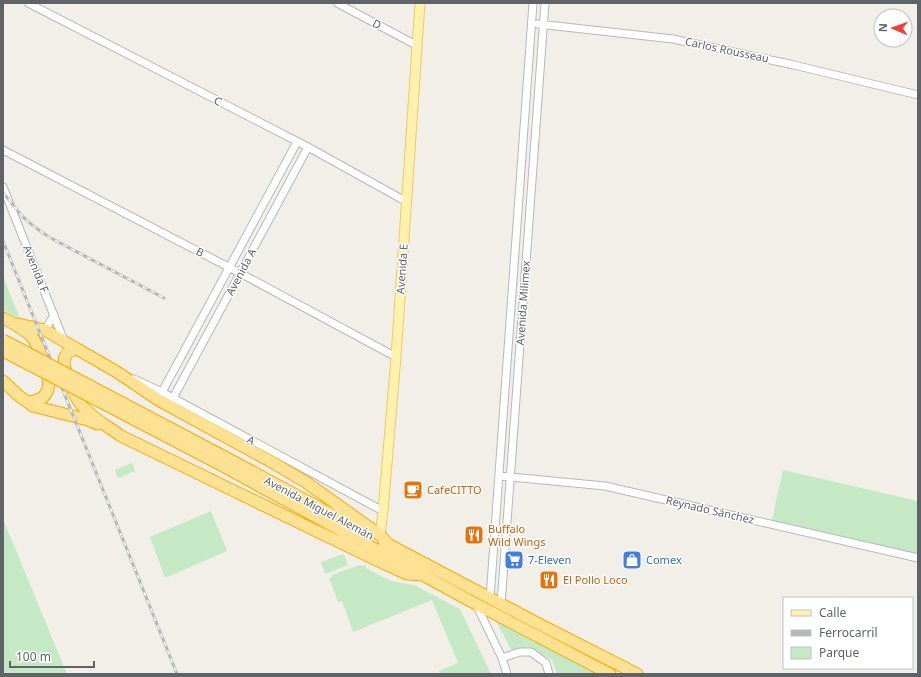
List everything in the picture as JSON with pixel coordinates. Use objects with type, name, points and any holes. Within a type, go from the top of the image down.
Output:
[{"type":"highway","points":[[3,318],[26,332],[36,343],[44,362],[49,380],[49,386],[45,395],[37,401],[28,402]]},
{"type":"highway","points":[[14,324],[45,330],[64,340],[73,351],[117,372],[160,402],[270,461],[301,480],[380,535],[389,545]]},
{"type":"highway","name":"Avenida Miguel Alemán","points":[[3,340],[223,461],[423,575],[610,674]]},
{"type":"highway","name":"Avenida Miguel Alemán","points":[[3,351],[389,545],[637,674]]},
{"type":"highway","points":[[73,351],[65,356],[64,366],[78,402],[92,416],[121,436]]},
{"type":"highway","points":[[3,381],[19,396],[39,408],[88,420],[370,557],[407,574],[423,575]]},
{"type":"main road","name":"Avenida E","points":[[380,535],[396,357],[420,3]]},
{"type":"street","name":"C","points":[[28,3],[308,147],[407,202]]},
{"type":"street","name":"D","points":[[337,3],[416,45]]},
{"type":"street","name":"Avenida Milimex","points":[[490,598],[534,3]]},
{"type":"street","name":"Avenida Milimex","points":[[501,604],[544,3]]},
{"type":"street","name":"Carlos Rousseau","points":[[532,24],[672,39],[794,65],[918,95]]},
{"type":"street","name":"Avenida A","points":[[162,392],[297,142]]},
{"type":"street","name":"Avenida A","points":[[173,398],[308,147]]},
{"type":"street","name":"B","points":[[3,150],[229,267],[396,357]]},
{"type":"street","name":"Avenida F","points":[[3,186],[64,340]]},
{"type":"street","points":[[267,197],[278,203]]},
{"type":"street","points":[[45,330],[54,314]]},
{"type":"street","name":"A","points":[[117,372],[162,392],[383,511]]},
{"type":"street","name":"Reynado Sánchez","points":[[499,476],[605,486],[918,558]]},
{"type":"street","points":[[476,604],[502,658],[507,672],[514,674]]},
{"type":"street","points":[[502,658],[520,652],[531,652],[546,663],[550,674]]},
{"type":"green space","points":[[3,276],[20,319],[3,310]]},
{"type":"green space","points":[[132,463],[135,471],[118,478],[115,470]]},
{"type":"green space","points":[[783,470],[918,501],[918,554],[772,520]]},
{"type":"green space","points":[[211,511],[227,551],[165,578],[150,537]]},
{"type":"green space","points":[[3,519],[67,674],[3,674]]},
{"type":"green space","points":[[344,554],[348,565],[325,574],[321,562]]},
{"type":"green space","points":[[360,565],[365,565],[366,568],[391,581],[414,585],[460,609],[491,674],[441,674],[439,671],[458,663],[432,600],[353,632],[342,601],[338,602],[329,578],[332,577],[332,575]]},
{"type":"green space","points":[[495,619],[598,673],[557,674],[552,660],[529,647],[512,651]]},
{"type":"railway","points":[[3,192],[23,217],[49,237],[164,298]]},
{"type":"railway","points":[[3,241],[177,674]]},
{"type":"place","name":"CafeCITTO","points":[[413,490]]},
{"type":"place","name":"Buffalo Wild Wings","points":[[474,535]]},
{"type":"place","name":"7-Eleven","points":[[514,560]]},
{"type":"place","name":"Comex","points":[[632,560]]},
{"type":"place","name":"El Pollo Loco","points":[[549,580]]}]
